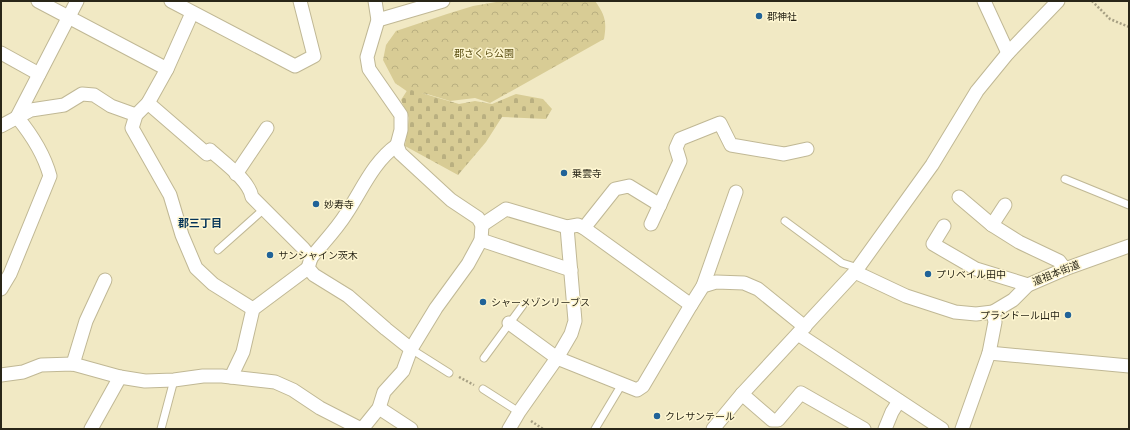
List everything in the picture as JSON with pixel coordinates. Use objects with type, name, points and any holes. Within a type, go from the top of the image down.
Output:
[{"type":"street","points":[[38,1],[167,69]]},
{"type":"street","points":[[18,117],[77,1]]},
{"type":"street","points":[[171,1],[295,66],[314,56],[300,1]]},
{"type":"street","points":[[1,375],[23,372],[41,365],[73,364],[120,377],[145,381],[174,380],[203,376],[231,377],[275,382],[293,390],[320,408],[362,429],[379,408],[384,392],[403,371],[411,349],[436,308],[468,264],[481,240],[482,225],[478,218],[451,200],[400,153],[397,145],[401,130],[401,114],[369,69],[367,57],[378,20],[375,1]]},
{"type":"street","points":[[378,20],[443,1]]},
{"type":"street","points":[[984,1],[1008,53]]},
{"type":"street","points":[[715,428],[742,394],[856,270],[932,165],[977,91],[1008,53],[1058,1]]},
{"type":"street","points":[[192,13],[167,69],[148,103],[136,115],[132,128],[170,195],[182,235],[196,268],[213,284],[253,309]]},
{"type":"street","points":[[1,53],[39,74]]},
{"type":"street","points":[[1,126],[31,110],[64,105],[82,94],[94,95],[112,106],[136,115]]},
{"type":"street","points":[[148,103],[207,154],[210,150],[236,174],[251,191],[252,197],[303,248],[314,275],[348,296],[411,349]]},
{"type":"street","points":[[1,289],[10,274],[50,176],[46,164],[28,130],[18,117]]},
{"type":"street","points":[[652,224],[680,161],[676,148],[680,139],[720,123],[731,145],[784,154],[807,149]]},
{"type":"street","points":[[236,174],[267,128]]},
{"type":"street","points":[[231,377],[243,352],[253,309],[310,263],[346,214],[363,185],[387,152],[397,145]]},
{"type":"street","points":[[584,228],[615,189],[629,186],[660,205]]},
{"type":"street","points":[[509,323],[557,358],[637,390],[643,386],[703,286],[736,192]]},
{"type":"street","points":[[959,197],[992,224],[1019,242],[1059,261],[1065,269]]},
{"type":"street","points":[[992,224],[1006,205]]},
{"type":"street","points":[[482,225],[506,209],[567,227],[578,225],[691,305]]},
{"type":"street","points":[[944,226],[933,244],[976,269],[1028,284]]},
{"type":"street","points":[[509,429],[519,412],[557,358],[571,334],[575,321],[567,227]]},
{"type":"street","points":[[481,240],[571,270]]},
{"type":"street","name":"道祖本街道","points":[[993,312],[1013,300],[1028,284],[1129,246]]},
{"type":"street","points":[[856,270],[906,296],[955,312],[976,314],[993,312],[995,322],[989,353],[962,429]]},
{"type":"street","points":[[73,364],[86,321],[105,280]]},
{"type":"street","points":[[703,286],[716,282],[744,283],[758,289],[802,330],[899,401],[942,429]]},
{"type":"street","points":[[989,353],[1129,366]]},
{"type":"street","points":[[91,429],[120,377]]},
{"type":"street","points":[[742,394],[772,420],[778,420],[800,393],[864,429]]},
{"type":"street","points":[[885,429],[892,412],[899,401]]},
{"type":"street","points":[[379,408],[395,417],[411,429]]},
{"type":"lane","points":[[1065,179],[1129,205]]},
{"type":"lane","points":[[218,250],[264,209]]},
{"type":"lane","points":[[785,221],[842,263],[856,270]]},
{"type":"lane","points":[[484,358],[523,306]]},
{"type":"lane","points":[[411,349],[449,372]]},
{"type":"lane","points":[[161,429],[174,380]]},
{"type":"lane","points":[[595,429],[622,384]]},
{"type":"lane","points":[[483,389],[519,412]]},
{"type":"path","points":[[1092,1],[1110,19],[1129,27]]},
{"type":"path","points":[[449,372],[483,389]]},
{"type":"green space","name":"郡さくら公園","points":[[502,1],[595,1],[604,18],[604,39],[490,103],[475,98],[450,101],[427,94],[408,92],[395,83],[383,60],[386,45],[396,31],[473,6]]},
{"type":"green space","points":[[408,89],[459,104],[475,101],[492,104],[516,94],[543,99],[552,109],[546,119],[502,117],[486,142],[458,175],[405,146],[409,118],[401,100]]},
{"type":"place","name":"郡神社","points":[[759,16]]},
{"type":"place","name":"乗雲寺","points":[[564,173]]},
{"type":"place","name":"妙寿寺","points":[[316,204]]},
{"type":"place","name":"サンシャイン茨木","points":[[270,255]]},
{"type":"place","name":"プリベイル田中","points":[[928,274]]},
{"type":"place","name":"シャーメゾンリーブス","points":[[483,302]]},
{"type":"place","name":"プランドール山中","points":[[1068,315]]},
{"type":"place","name":"クレサンテール","points":[[657,416]]},
{"type":"district","name":"郡三丁目","points":[[200,223]]}]
